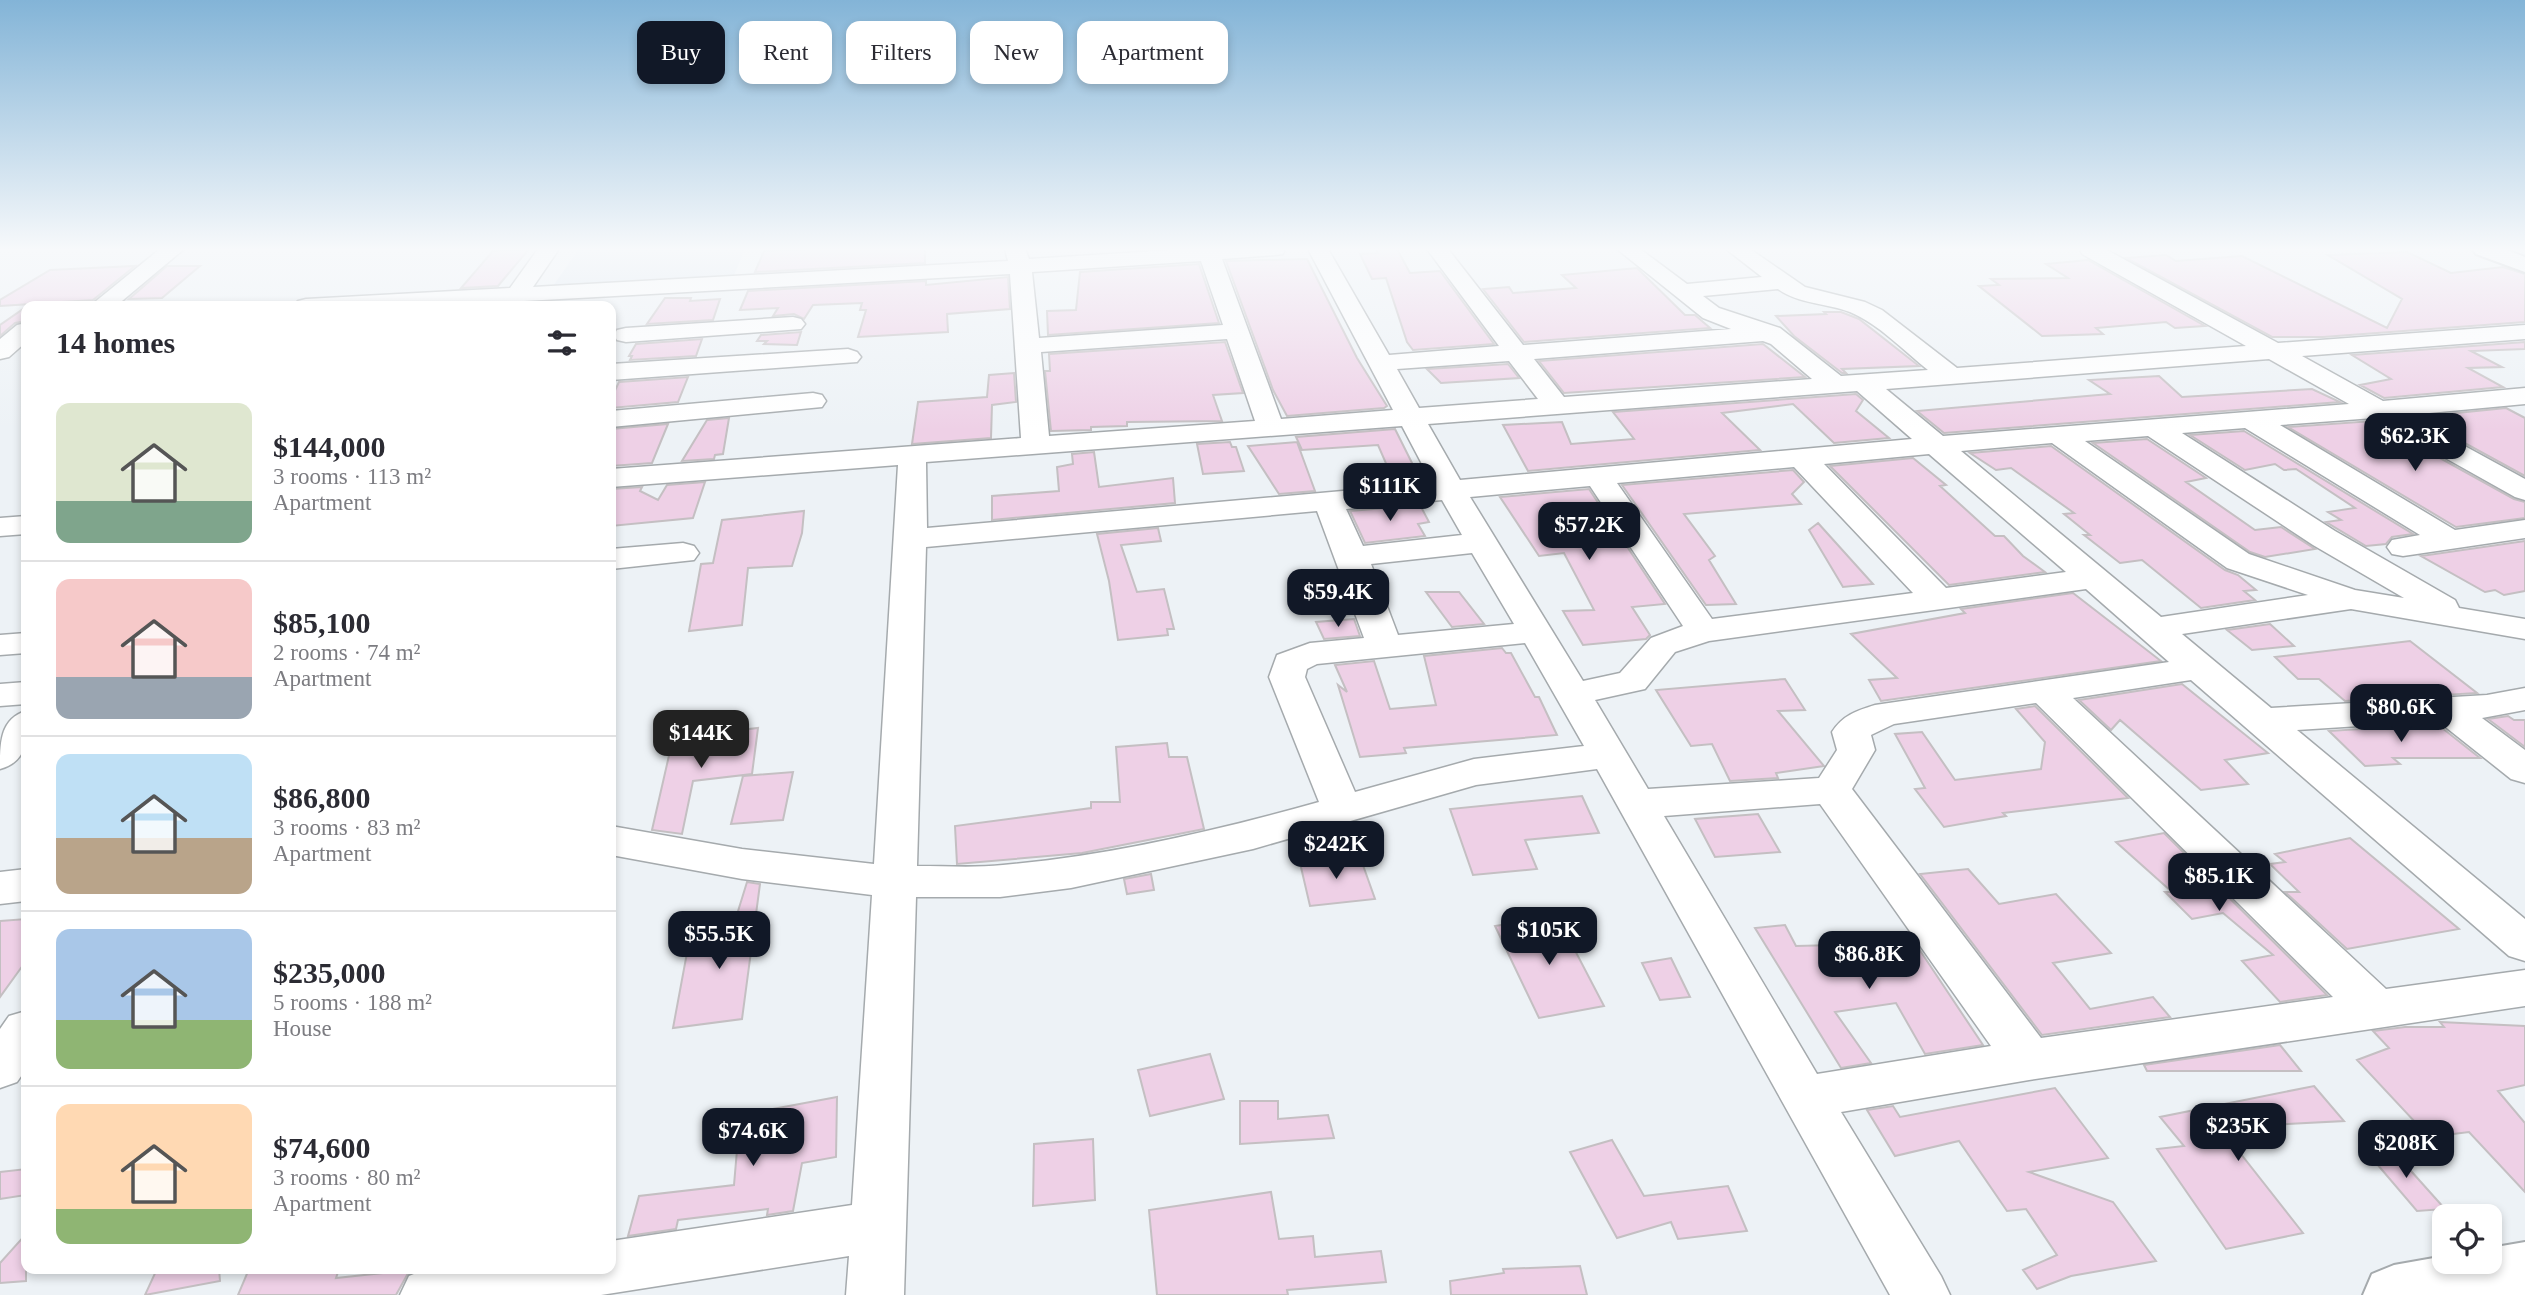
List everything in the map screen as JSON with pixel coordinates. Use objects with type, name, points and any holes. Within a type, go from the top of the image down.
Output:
[{"type":"street","points":[[616,356],[638,309]]},
{"type":"street","points":[[1023,309],[1036,446]]},
{"type":"street","points":[[1228,309],[1272,428]]},
{"type":"street","points":[[1351,309],[1451,490],[1609,755],[1804,1097],[1921,1295]]},
{"type":"street","points":[[1485,309],[1557,406]]},
{"type":"street","points":[[1706,309],[1771,333],[1937,445],[2525,944]]},
{"type":"street","points":[[1860,309],[1866,311],[1952,376]]},
{"type":"street","points":[[2198,309],[2525,491]]},
{"type":"street","points":[[0,324],[21,322]]},
{"type":"street","points":[[626,335],[793,324]]},
{"type":"street","points":[[1027,346],[1235,331]]},
{"type":"street","points":[[616,478],[2525,332]]},
{"type":"street","points":[[1380,363],[1771,333]]},
{"type":"street","points":[[0,352],[21,334]]},
{"type":"street","points":[[616,372],[848,357]]},
{"type":"street","points":[[911,539],[1937,445],[2380,411],[2525,396]]},
{"type":"street","points":[[2492,399],[2525,415]]},
{"type":"street","points":[[616,419],[813,401]]},
{"type":"street","points":[[2251,421],[2450,540]]},
{"type":"street","points":[[2155,428],[2324,538],[2469,621]]},
{"type":"street","points":[[2059,435],[2238,561],[2351,599],[2525,629]]},
{"type":"street","points":[[875,1295],[911,539],[912,455]]},
{"type":"street","points":[[1802,458],[1938,599]]},
{"type":"street","points":[[1599,478],[1703,631]]},
{"type":"street","points":[[1328,502],[1352,557],[1385,647]]},
{"type":"street","points":[[0,527],[21,525]]},
{"type":"street","points":[[2403,547],[2525,529]]},
{"type":"street","points":[[1352,557],[1482,542]]},
{"type":"street","points":[[616,559],[683,553]]},
{"type":"street","points":[[1572,694],[1632,681],[1663,645],[1703,631],[2096,578]]},
{"type":"street","points":[[2154,628],[2351,599]]},
{"type":"street","points":[[1343,811],[1287,677],[1290,663],[1310,654],[1535,632]]},
{"type":"street","points":[[0,645],[21,643]]},
{"type":"street","points":[[1831,790],[1856,750],[1851,732],[1862,722],[1888,713],[2202,668]]},
{"type":"street","points":[[2045,691],[2377,1010]]},
{"type":"street","points":[[0,695],[21,693]]},
{"type":"street","points":[[2263,720],[2445,709],[2525,699]]},
{"type":"street","points":[[2445,709],[2525,770]]},
{"type":"street","points":[[0,756],[21,729]]},
{"type":"street","points":[[616,841],[743,864],[894,883],[1000,881],[1071,873],[1253,835],[1474,772],[1609,755]]},
{"type":"street","points":[[1636,804],[1831,790]]},
{"type":"street","points":[[1831,790],[2029,1060]]},
{"type":"street","points":[[0,888],[21,886]]},
{"type":"street","points":[[1804,1097],[2029,1060],[2525,988]]},
{"type":"street","points":[[0,1068],[21,1037]]},
{"type":"street","points":[[616,1266],[878,1226]]},
{"type":"street","points":[[2394,1295],[2525,1272]]},
{"type":"street","points":[[429,1295],[567,1274]]},
{"type":"building","points":[[657,309],[717,309],[713,320],[647,324]]},
{"type":"building","points":[[777,309],[810,309],[804,319],[794,314],[773,316]]},
{"type":"building","points":[[1005,309],[947,314],[948,332],[858,337],[866,310],[860,310]]},
{"type":"building","points":[[1214,309],[1219,323],[1048,335],[1047,311]]},
{"type":"building","points":[[1244,309],[1332,309],[1357,358],[1387,406],[1287,416],[1273,390]]},
{"type":"building","points":[[1396,309],[1468,309],[1494,344],[1413,350],[1407,342]]},
{"type":"building","points":[[1499,309],[1679,309],[1685,315],[1695,315],[1710,328],[1524,342]]},
{"type":"building","points":[[2009,309],[2176,309],[2205,326],[2175,328],[2166,322],[2096,328],[2103,334],[2042,336]]},
{"type":"building","points":[[2221,309],[2350,309],[2387,328],[2397,309],[2525,309],[2525,322],[2323,337],[2272,337]]},
{"type":"building","points":[[21,310],[21,322],[15,323],[0,336],[0,325]]},
{"type":"building","points":[[1824,312],[1841,312],[1859,319],[1919,366],[1842,369],[1846,373],[1842,373],[1794,336],[1776,316],[1826,314]]},
{"type":"building","points":[[801,332],[797,345],[764,344],[767,341],[757,341],[761,335]]},
{"type":"building","points":[[702,339],[696,356],[630,360],[632,356],[629,356],[636,344]]},
{"type":"building","points":[[1225,342],[1243,393],[1213,395],[1222,421],[1127,422],[1127,426],[1051,431],[1045,371],[1050,371],[1049,354]]},
{"type":"building","points":[[2525,342],[2525,349],[2471,351],[2502,367],[2468,368],[2503,387],[2384,398],[2360,385],[2391,379],[2352,355]]},
{"type":"building","points":[[1763,344],[1805,377],[1564,393],[1539,361]]},
{"type":"building","points":[[1508,364],[1519,378],[1441,383],[1427,369]]},
{"type":"building","points":[[1014,373],[1016,402],[992,405],[991,438],[912,444],[918,402],[987,397],[989,375]]},
{"type":"building","points":[[2159,376],[2182,397],[2312,389],[2340,402],[1944,433],[1917,411],[2110,394],[2089,380]]},
{"type":"building","points":[[688,377],[678,402],[616,408],[616,388],[619,382]]},
{"type":"building","points":[[1856,394],[1863,400],[1856,411],[1889,438],[1834,443],[1793,404],[1722,413],[1760,450],[1528,471],[1503,425],[1562,422],[1571,444],[1634,439],[1613,412]]},
{"type":"building","points":[[2506,408],[2525,418],[2525,476],[2417,417]]},
{"type":"building","points":[[729,418],[723,454],[715,455],[714,459],[682,461],[707,420]]},
{"type":"building","points":[[2373,421],[2514,499],[2525,502],[2525,518],[2456,527],[2288,427]]},
{"type":"building","points":[[668,424],[652,463],[616,466],[616,429]]},
{"type":"building","points":[[1395,429],[1421,481],[1395,484],[1378,445],[1302,450],[1296,437]]},
{"type":"building","points":[[2244,431],[2413,534],[2392,537],[2386,544],[2366,546],[2326,522],[2341,520],[2328,512],[2355,508],[2296,469],[2284,470],[2275,464],[2245,470],[2190,435]]},
{"type":"building","points":[[2147,439],[2206,478],[2186,482],[2255,530],[2281,527],[2315,549],[2265,557],[2250,552],[2093,443]]},
{"type":"building","points":[[1230,442],[1232,447],[1236,447],[1244,471],[1203,474],[1197,444]]},
{"type":"building","points":[[1297,442],[1315,491],[1279,494],[1248,446]]},
{"type":"building","points":[[2051,446],[2225,570],[2238,575],[2256,590],[2244,591],[2255,600],[2201,608],[2142,560],[2120,563],[2084,535],[2090,535],[2064,514],[2074,513],[2011,468],[1996,470],[1970,453]]},
{"type":"building","points":[[1094,452],[1099,487],[1173,478],[1175,503],[992,520],[992,496],[1059,491],[1057,467],[1073,464],[1072,454]]},
{"type":"building","points":[[1913,458],[1946,485],[1940,486],[1995,536],[2004,536],[2023,556],[2045,572],[1949,585],[1830,466]]},
{"type":"building","points":[[1793,470],[1804,482],[1792,494],[1801,504],[1684,514],[1715,556],[1709,560],[1736,604],[1706,605],[1622,485]]},
{"type":"building","points":[[705,482],[693,518],[616,526],[616,489],[642,487],[640,491],[658,500],[667,485]]},
{"type":"building","points":[[1589,489],[1665,604],[1632,607],[1650,635],[1646,639],[1583,645],[1563,611],[1594,610],[1564,553],[1539,556],[1500,497]]},
{"type":"building","points":[[1420,505],[1429,522],[1418,524],[1425,536],[1365,543],[1350,511]]},
{"type":"building","points":[[804,511],[802,533],[792,566],[748,568],[742,625],[689,631],[701,564],[713,563],[722,520]]},
{"type":"building","points":[[1818,523],[1873,584],[1843,587],[1809,530]]},
{"type":"building","points":[[1158,528],[1161,541],[1121,545],[1137,592],[1164,589],[1174,629],[1167,629],[1168,635],[1118,640],[1109,581],[1097,534]]},
{"type":"building","points":[[2525,541],[2525,591],[2504,595],[2495,590],[2485,592],[2421,556]]},
{"type":"building","points":[[1426,592],[1459,592],[1484,624],[1452,627]]},
{"type":"building","points":[[2073,593],[2161,661],[1881,701],[1869,680],[1897,678],[1851,634],[1965,613],[1961,609]]},
{"type":"building","points":[[1354,619],[1360,636],[1324,639],[1316,622]]},
{"type":"building","points":[[2270,624],[2294,646],[2252,650],[2227,630]]},
{"type":"building","points":[[2410,641],[2477,693],[2345,701],[2319,679],[2298,679],[2275,657]]},
{"type":"building","points":[[1502,648],[1506,653],[1511,653],[1535,697],[1539,697],[1557,735],[1404,748],[1406,753],[1360,757],[1338,685],[1347,692],[1335,665],[1374,661],[1390,709],[1436,705],[1424,656]]},
{"type":"building","points":[[1785,679],[1805,710],[1778,711],[1824,766],[1776,773],[1778,778],[1730,781],[1712,744],[1691,746],[1656,690]]},
{"type":"building","points":[[2182,684],[2268,753],[2225,760],[2248,784],[2201,790],[2120,720],[2111,730],[2079,700]]},
{"type":"building","points":[[2035,706],[2128,798],[2003,813],[2006,816],[1944,827],[1915,789],[1925,788],[1895,734],[1922,732],[1955,780],[2041,769],[2045,742],[2016,709]]},
{"type":"building","points":[[2508,716],[2514,720],[2525,720],[2525,747],[2488,719]]},
{"type":"building","points":[[2437,724],[2480,758],[2393,758],[2400,764],[2365,766],[2329,731]]},
{"type":"building","points":[[758,728],[752,774],[693,781],[682,834],[652,830],[673,738]]},
{"type":"building","points":[[1167,743],[1169,757],[1187,757],[1204,829],[1082,853],[957,864],[955,826],[1091,808],[1091,802],[1120,802],[1116,747]]},
{"type":"building","points":[[793,772],[783,820],[731,824],[743,776]]},
{"type":"building","points":[[1582,796],[1599,833],[1525,840],[1537,869],[1473,875],[1450,809]]},
{"type":"building","points":[[1758,814],[1780,852],[1715,857],[1695,819]]},
{"type":"building","points":[[2164,833],[2327,995],[2280,1002],[2242,961],[2273,955],[2223,913],[2192,919],[2165,892],[2172,892],[2116,842]]},
{"type":"building","points":[[2350,838],[2459,929],[2347,949],[2285,892],[2299,892],[2270,864],[2285,862],[2275,854]]},
{"type":"building","points":[[1359,854],[1375,899],[1310,906],[1300,863]]},
{"type":"building","points":[[1968,869],[1999,904],[2056,894],[2111,953],[2053,963],[2090,1009],[2153,997],[2170,1017],[2042,1035],[1920,874]]},
{"type":"building","points":[[1151,874],[1154,890],[1127,894],[1124,879]]},
{"type":"building","points":[[747,882],[760,884],[742,1019],[673,1028],[689,942],[730,937]]},
{"type":"building","points":[[1557,916],[1604,1006],[1539,1018],[1495,926]]},
{"type":"building","points":[[21,919],[21,968],[0,997],[0,921]]},
{"type":"building","points":[[1785,925],[1796,946],[1915,943],[1983,1045],[1925,1054],[1896,1003],[1835,1012],[1871,1063],[1841,1068],[1755,928]]},
{"type":"building","points":[[1671,958],[1690,997],[1660,1000],[1642,963]]},
{"type":"building","points":[[2440,1022],[2525,1026],[2525,1085],[2498,1091],[2525,1123],[2525,1192],[2469,1132],[2429,1137],[2357,1060],[2389,1048],[2373,1031],[2405,1027],[2444,1027]]},
{"type":"building","points":[[2280,1045],[2301,1071],[2147,1071],[2144,1065]]},
{"type":"building","points":[[1210,1054],[1224,1099],[1150,1116],[1138,1070]]},
{"type":"building","points":[[2314,1086],[2344,1121],[2287,1124],[2226,1135],[2303,1233],[2226,1249],[2157,1149],[2184,1146],[2160,1117]]},
{"type":"building","points":[[2055,1088],[2108,1158],[2029,1172],[2113,1202],[2156,1261],[2071,1276],[2037,1289],[2023,1270],[2057,1255],[2026,1209],[2007,1211],[1959,1141],[1895,1156],[1867,1110],[1893,1106],[1900,1117]]},
{"type":"building","points":[[837,1097],[836,1157],[802,1163],[793,1211],[767,1215],[768,1209],[678,1220],[676,1229],[628,1236],[639,1196],[734,1185],[740,1115]]},
{"type":"building","points":[[1240,1101],[1278,1101],[1278,1119],[1328,1115],[1334,1138],[1240,1144]]},
{"type":"building","points":[[1093,1139],[1095,1200],[1033,1206],[1034,1144]]},
{"type":"building","points":[[1612,1140],[1644,1196],[1728,1186],[1747,1231],[1678,1239],[1671,1222],[1617,1238],[1570,1152]]},
{"type":"building","points":[[2386,1143],[2441,1204],[2432,1204],[2432,1210],[2417,1211],[2371,1157]]},
{"type":"building","points":[[21,1170],[21,1196],[0,1199],[0,1172]]},
{"type":"building","points":[[1271,1192],[1279,1239],[1313,1236],[1315,1257],[1381,1251],[1386,1282],[1287,1290],[1288,1295],[1157,1295],[1149,1210]]},
{"type":"building","points":[[21,1240],[21,1274],[26,1274],[26,1281],[0,1283],[0,1263]]},
{"type":"building","points":[[1580,1266],[1587,1295],[1451,1295],[1450,1281],[1504,1273],[1503,1269]]},
{"type":"building","points":[[155,1274],[219,1274],[220,1281],[145,1295]]},
{"type":"building","points":[[247,1274],[337,1274],[336,1278],[409,1274],[396,1295],[238,1295]]}]
